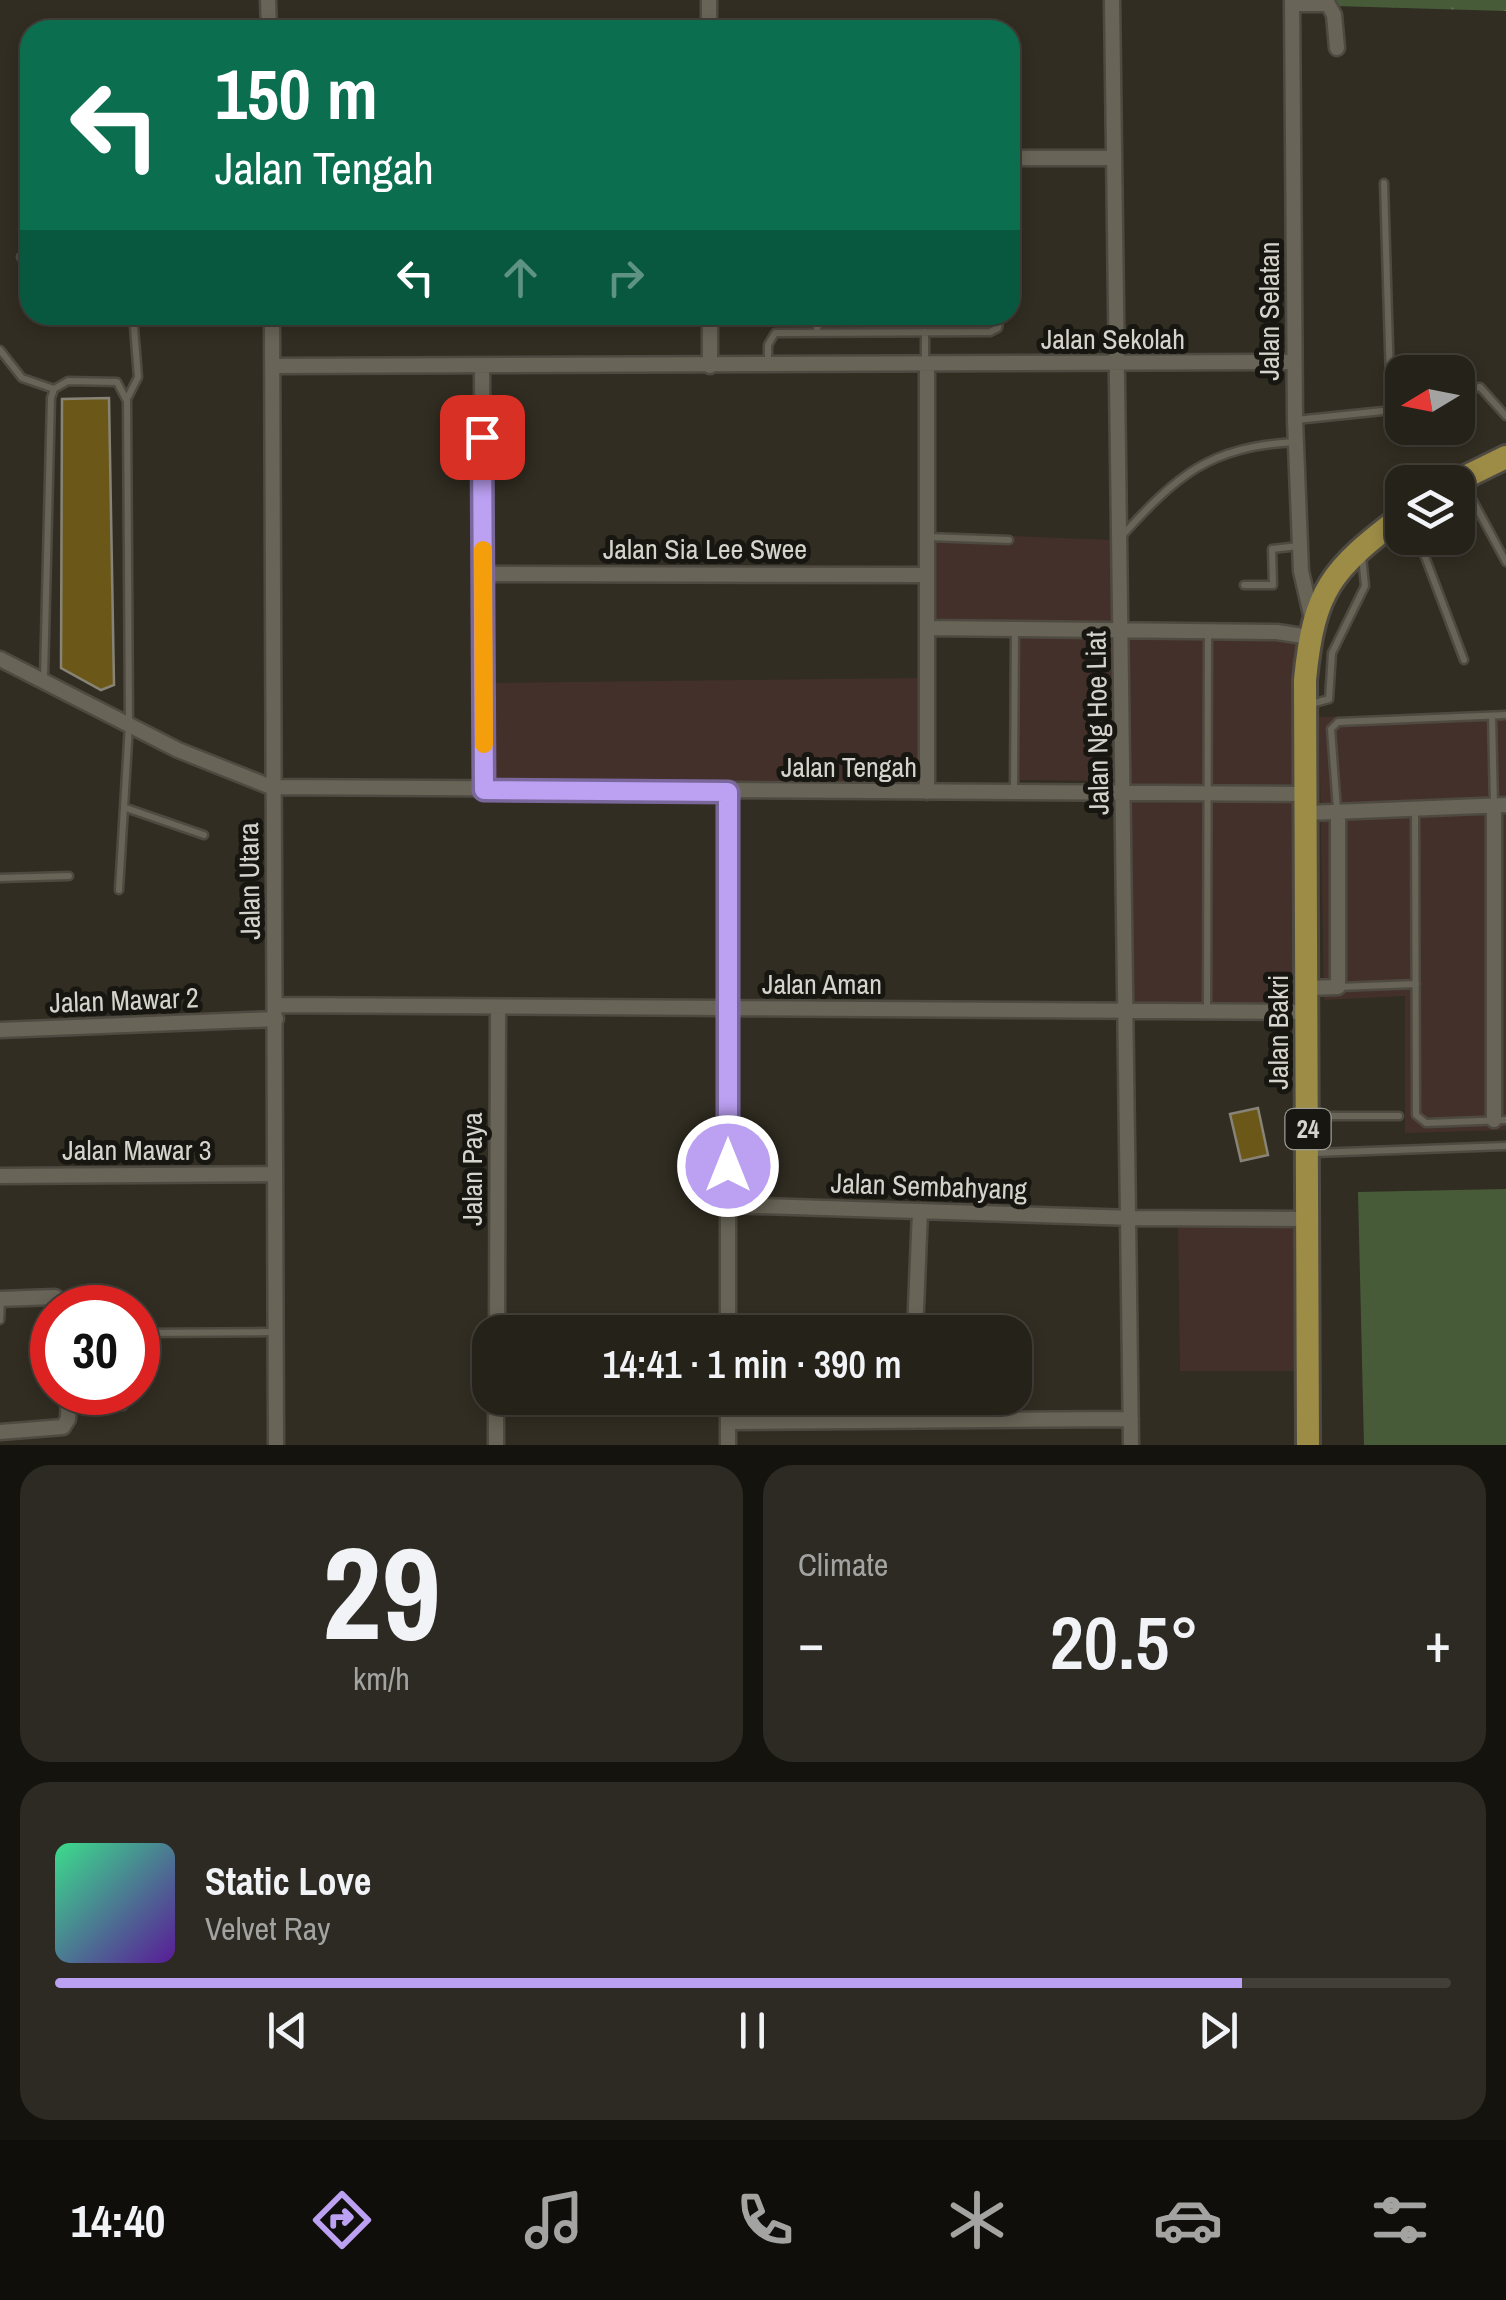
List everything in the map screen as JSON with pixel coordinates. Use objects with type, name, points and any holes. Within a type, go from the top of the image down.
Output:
[{"type":"main road","points":[[1475,473],[1506,458]]},
{"type":"main road","name":"24","points":[[1297,630],[1329,582],[1358,550],[1385,529]]},
{"type":"main road","name":"Jalan Bakri","points":[[1297,630],[1305,704],[1308,804],[1308,1445]]},
{"type":"street","name":"Jalan Ng Hoe Liat","points":[[1112,0],[1125,1011],[1136,1218],[1132,1445]]},
{"type":"street","points":[[1292,2],[1328,4],[1334,15],[1336,48]]},
{"type":"street","name":"Jalan Selatan","points":[[1292,2],[1294,362],[1300,546],[1297,630]]},
{"type":"street","points":[[1020,158],[1114,158]]},
{"type":"street","name":"Jalan Utara","points":[[272,325],[267,1016],[274,1174],[271,1332],[276,1445]]},
{"type":"street","points":[[710,325],[710,366]]},
{"type":"street","name":"Jalan Sekolah","points":[[273,366],[1294,362]]},
{"type":"street","points":[[926,363],[927,792]]},
{"type":"street","points":[[482,368],[484,790]]},
{"type":"street","name":"Jalan Sia Lee Swee","points":[[483,574],[927,575]]},
{"type":"street","points":[[927,628],[1297,630]]},
{"type":"street","name":"Jalan Tengah","points":[[0,659],[129,725],[271,788],[1209,793],[1308,804],[1338,812],[1500,806]]},
{"type":"street","points":[[728,792],[728,1315]]},
{"type":"street","points":[[1500,806],[1500,1120]]},
{"type":"street","points":[[1338,812],[1338,987]]},
{"type":"street","name":"Jalan Aman","points":[[267,1016],[498,1006],[1207,1011],[1308,1000],[1338,987]]},
{"type":"street","name":"Jalan Paya","points":[[497,1315],[498,1006]]},
{"type":"street","name":"Jalan Mawar 2","points":[[0,1030],[267,1016]]},
{"type":"street","name":"Jalan Mawar 3","points":[[0,1176],[274,1174]]},
{"type":"street","name":"Jalan Sembahyang","points":[[728,1205],[1136,1218],[1308,1218]]},
{"type":"street","points":[[917,1315],[920,1211]]},
{"type":"street","points":[[0,1298],[30,1297]]},
{"type":"street","points":[[0,1432],[63,1427],[68,1415]]},
{"type":"street","points":[[496,1415],[496,1445]]},
{"type":"street","points":[[728,1415],[728,1445]]},
{"type":"street","points":[[912,1415],[912,1421]]},
{"type":"street","points":[[728,1422],[1131,1419]]},
{"type":"lane","points":[[1384,183],[1390,355]]},
{"type":"lane","points":[[126,398],[136,387],[138,377],[134,325]]},
{"type":"lane","points":[[818,325],[818,332]]},
{"type":"lane","points":[[768,365],[768,345],[775,334],[990,332],[998,325]]},
{"type":"lane","points":[[925,332],[926,363]]},
{"type":"lane","points":[[0,350],[22,378],[54,389],[68,381],[117,382],[126,398],[129,725],[119,890]]},
{"type":"lane","points":[[1475,387],[1480,386],[1506,416]]},
{"type":"lane","points":[[44,679],[54,389]]},
{"type":"lane","points":[[1295,420],[1385,414]]},
{"type":"lane","points":[[1119,540],[1188,470],[1219,453],[1252,444],[1296,442]]},
{"type":"lane","points":[[1475,510],[1506,562]]},
{"type":"lane","points":[[927,537],[1008,540]]},
{"type":"lane","points":[[1244,586],[1273,585],[1272,549],[1300,546]]},
{"type":"lane","points":[[1305,704],[1326,704],[1329,699],[1332,653],[1365,586],[1365,566],[1358,550]]},
{"type":"lane","points":[[1424,555],[1464,660]]},
{"type":"lane","points":[[1014,792],[1015,629]]},
{"type":"lane","points":[[1207,1011],[1208,631]]},
{"type":"lane","points":[[1492,716],[1500,806]]},
{"type":"lane","points":[[1338,812],[1334,724],[1506,716]]},
{"type":"lane","points":[[126,808],[204,836]]},
{"type":"lane","points":[[1415,809],[1416,1115],[1426,1123],[1500,1120]]},
{"type":"lane","points":[[0,878],[70,876]]},
{"type":"lane","points":[[1338,987],[1416,984]]},
{"type":"lane","points":[[1308,1116],[1399,1116]]},
{"type":"lane","points":[[1308,1153],[1506,1146]]},
{"type":"lane","points":[[0,1298],[0,1320]]},
{"type":"lane","points":[[160,1333],[271,1332]]},
{"type":"shaded area","points":[[933,533],[1113,540],[1116,625],[933,623]]},
{"type":"shaded area","points":[[1020,634],[1111,635],[1110,781],[1020,780]]},
{"type":"shaded area","points":[[1127,638],[1295,640],[1298,1018],[1131,1017]]},
{"type":"shaded area","points":[[921,678],[919,786],[491,784],[489,683]]},
{"type":"shaded area","points":[[1506,715],[1506,1130],[1405,1133],[1405,996],[1324,1000],[1319,717]]},
{"type":"shaded area","points":[[1298,1225],[1297,1371],[1180,1371],[1178,1226]]},
{"type":"green space","points":[[1302,0],[1506,0],[1506,11],[1302,5]]},
{"type":"green space","points":[[1506,1189],[1506,1445],[1364,1445],[1358,1192]]},
{"type":"building","points":[[109,398],[114,685],[101,690],[61,668],[62,399]]},
{"type":"building","points":[[1258,1108],[1268,1155],[1241,1161],[1230,1114]]},
{"type":"slow traffic","points":[[483,550],[484,744]]},
{"type":"route","points":[[482,437],[484,790],[728,792],[728,1166]]}]
